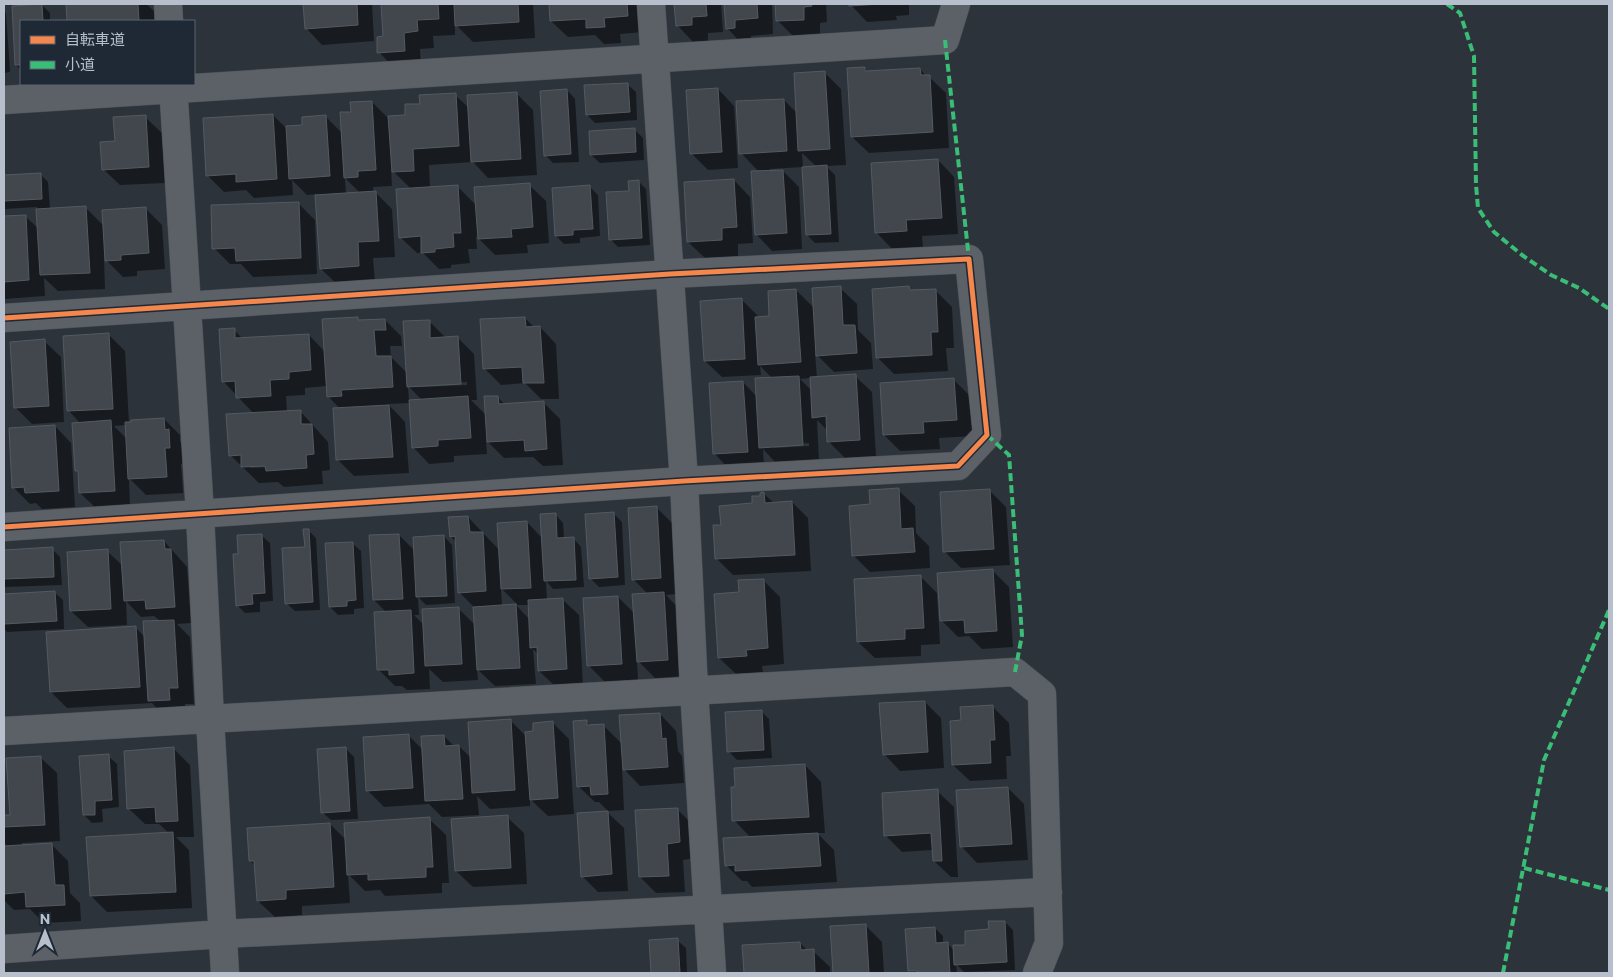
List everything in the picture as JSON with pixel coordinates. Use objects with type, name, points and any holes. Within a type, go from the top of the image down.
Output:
[{"type":"street","points":[[168,4],[169,20]]},
{"type":"street","points":[[651,4],[684,482],[694,690],[712,973]]},
{"type":"street","points":[[4,100],[174,87],[945,40],[956,4]]},
{"type":"street","points":[[174,87],[225,973]]},
{"type":"street","points":[[4,318],[670,274],[969,259],[987,435],[958,466],[684,482],[4,527]]},
{"type":"street","points":[[4,731],[1015,672],[1042,694],[1049,942],[1037,973]]},
{"type":"street","points":[[4,949],[223,934],[1048,892]]},
{"type":"building","points":[[42,4],[43,20],[20,20],[20,65],[15,65],[12,6]]},
{"type":"building","points":[[66,4],[138,4],[139,20],[67,20]]},
{"type":"building","points":[[303,4],[357,4],[358,25],[305,29]]},
{"type":"building","points":[[381,4],[438,4],[439,19],[417,20],[418,31],[404,33],[405,51],[377,53],[377,37],[383,36]]},
{"type":"building","points":[[454,4],[518,4],[519,22],[455,26]]},
{"type":"building","points":[[549,4],[627,4],[628,16],[604,18],[605,27],[586,28],[586,19],[550,21]]},
{"type":"building","points":[[674,4],[706,4],[707,16],[692,17],[692,25],[676,26]]},
{"type":"building","points":[[724,4],[757,4],[758,18],[735,20],[735,28],[726,29]]},
{"type":"building","points":[[775,4],[811,4],[812,6],[804,7],[804,20],[776,21]]},
{"type":"building","points":[[849,4],[881,4],[849,6]]},
{"type":"building","points":[[865,67],[865,71],[920,68],[921,75],[930,75],[933,132],[851,137],[847,68]]},
{"type":"building","points":[[825,71],[830,149],[798,151],[794,73]]},
{"type":"building","points":[[628,83],[630,112],[586,115],[584,85]]},
{"type":"building","points":[[718,88],[722,152],[690,154],[686,90]]},
{"type":"building","points":[[567,89],[571,154],[544,156],[540,91]]},
{"type":"building","points":[[517,92],[521,159],[471,162],[467,95]]},
{"type":"building","points":[[456,93],[459,146],[413,149],[414,171],[392,172],[388,116],[405,115],[405,104],[420,104],[419,95]]},
{"type":"building","points":[[784,99],[787,151],[739,154],[736,101]]},
{"type":"building","points":[[372,101],[376,170],[358,171],[358,177],[344,178],[340,112],[351,112],[350,102]]},
{"type":"building","points":[[273,114],[277,179],[236,182],[236,174],[206,176],[203,118]]},
{"type":"building","points":[[146,115],[149,167],[102,170],[100,142],[115,141],[113,117]]},
{"type":"building","points":[[326,115],[330,176],[289,179],[286,126],[302,125],[302,117]]},
{"type":"building","points":[[635,128],[636,152],[590,155],[589,131]]},
{"type":"building","points":[[938,159],[942,218],[906,220],[907,231],[875,233],[871,163]]},
{"type":"building","points":[[827,165],[831,234],[806,235],[802,167]]},
{"type":"building","points":[[783,170],[787,233],[755,235],[751,171]]},
{"type":"building","points":[[41,173],[42,199],[4,201],[4,175]]},
{"type":"building","points":[[734,179],[737,227],[722,228],[722,240],[687,242],[684,182]]},
{"type":"building","points":[[639,180],[642,238],[609,240],[606,192],[629,191],[628,181]]},
{"type":"building","points":[[530,183],[533,227],[511,229],[512,237],[478,239],[474,187]]},
{"type":"building","points":[[458,185],[461,233],[453,233],[454,247],[435,249],[435,252],[421,253],[421,236],[399,238],[396,189]]},
{"type":"building","points":[[590,185],[593,229],[573,230],[573,235],[555,236],[552,188]]},
{"type":"building","points":[[376,191],[379,241],[358,242],[359,266],[320,269],[315,195]]},
{"type":"building","points":[[299,202],[301,258],[236,261],[235,248],[212,249],[211,205]]},
{"type":"building","points":[[86,206],[90,273],[40,275],[36,209]]},
{"type":"building","points":[[146,207],[149,253],[121,255],[121,260],[105,261],[102,210]]},
{"type":"building","points":[[26,215],[29,280],[4,282],[4,216]]},
{"type":"building","points":[[841,286],[843,325],[855,325],[857,353],[816,356],[812,288]]},
{"type":"building","points":[[909,286],[910,290],[936,289],[938,332],[931,332],[932,355],[876,358],[872,289]]},
{"type":"building","points":[[796,289],[801,362],[758,365],[755,317],[769,316],[768,291]]},
{"type":"building","points":[[742,298],[745,359],[704,361],[700,301]]},
{"type":"building","points":[[358,317],[358,320],[385,319],[386,330],[374,330],[376,356],[391,356],[393,387],[341,390],[342,396],[327,397],[322,319]]},
{"type":"building","points":[[525,317],[526,327],[540,326],[544,383],[523,383],[522,367],[483,369],[480,319]]},
{"type":"building","points":[[430,320],[430,338],[458,336],[461,384],[407,387],[403,321]]},
{"type":"building","points":[[235,328],[235,338],[309,334],[311,370],[289,372],[289,379],[270,380],[271,396],[236,398],[235,381],[222,382],[219,329]]},
{"type":"building","points":[[109,333],[113,409],[67,411],[63,336]]},
{"type":"building","points":[[45,339],[49,406],[14,408],[10,342]]},
{"type":"building","points":[[856,374],[860,440],[827,442],[826,416],[812,418],[810,377]]},
{"type":"building","points":[[799,376],[803,445],[759,448],[755,378]]},
{"type":"building","points":[[954,378],[957,420],[923,422],[924,433],[883,435],[880,383]]},
{"type":"building","points":[[743,381],[748,452],[713,454],[709,383]]},
{"type":"building","points":[[468,396],[471,438],[438,440],[438,446],[412,448],[409,400]]},
{"type":"building","points":[[484,396],[498,396],[499,404],[544,401],[547,449],[525,451],[524,440],[487,442]]},
{"type":"building","points":[[389,405],[393,457],[336,460],[333,408]]},
{"type":"building","points":[[301,410],[301,424],[312,424],[314,454],[306,455],[307,468],[266,471],[265,466],[241,467],[241,455],[229,456],[226,414]]},
{"type":"building","points":[[164,418],[165,430],[169,429],[170,448],[165,448],[167,477],[128,479],[125,422]]},
{"type":"building","points":[[111,420],[115,491],[79,493],[78,471],[75,471],[72,423]]},
{"type":"building","points":[[55,425],[59,491],[25,493],[24,487],[12,488],[9,428]]},
{"type":"building","points":[[899,488],[901,529],[913,528],[915,552],[852,556],[849,506],[870,504],[869,490]]},
{"type":"building","points":[[990,489],[994,549],[943,552],[940,492]]},
{"type":"building","points":[[764,492],[765,503],[792,501],[795,555],[715,559],[713,525],[721,525],[719,506],[752,503],[752,496],[760,496],[760,493]]},
{"type":"building","points":[[657,506],[661,578],[632,580],[628,508]]},
{"type":"building","points":[[614,512],[618,577],[589,579],[585,514]]},
{"type":"building","points":[[556,513],[557,538],[574,537],[576,580],[544,581],[540,514]]},
{"type":"building","points":[[468,516],[470,532],[483,532],[486,591],[458,593],[455,536],[450,537],[448,517]]},
{"type":"building","points":[[527,521],[531,588],[501,589],[497,523]]},
{"type":"building","points":[[303,529],[309,529],[313,602],[285,604],[282,548],[305,547]]},
{"type":"building","points":[[262,534],[265,593],[252,594],[253,604],[236,606],[233,554],[238,554],[237,535]]},
{"type":"building","points":[[399,534],[403,599],[373,600],[369,535]]},
{"type":"building","points":[[444,535],[447,596],[416,597],[413,537]]},
{"type":"building","points":[[164,540],[165,549],[171,549],[175,607],[146,609],[145,600],[124,601],[120,542]]},
{"type":"building","points":[[353,542],[356,600],[347,601],[347,606],[329,607],[325,543]]},
{"type":"building","points":[[53,547],[54,577],[4,579],[4,550]]},
{"type":"building","points":[[108,549],[111,609],[70,611],[67,552]]},
{"type":"building","points":[[993,569],[997,631],[965,633],[964,620],[940,621],[937,573]]},
{"type":"building","points":[[921,575],[924,628],[905,629],[905,639],[857,642],[854,579]]},
{"type":"building","points":[[764,579],[768,648],[746,650],[747,656],[718,658],[714,594],[739,592],[738,580]]},
{"type":"building","points":[[55,591],[57,621],[4,624],[4,594]]},
{"type":"building","points":[[664,592],[668,660],[637,662],[632,594]]},
{"type":"building","points":[[618,596],[622,664],[587,666],[583,598]]},
{"type":"building","points":[[563,598],[567,669],[538,671],[537,647],[530,648],[528,600]]},
{"type":"building","points":[[516,604],[520,668],[477,670],[473,607]]},
{"type":"building","points":[[459,607],[462,664],[425,666],[422,609]]},
{"type":"building","points":[[411,610],[414,673],[389,675],[389,670],[377,670],[374,612]]},
{"type":"building","points":[[174,620],[178,688],[169,688],[170,700],[148,701],[143,621]]},
{"type":"building","points":[[136,626],[140,687],[50,692],[46,632]]},
{"type":"building","points":[[925,701],[928,752],[883,755],[879,703]]},
{"type":"building","points":[[993,705],[995,740],[990,740],[991,763],[952,765],[950,721],[961,720],[960,707]]},
{"type":"building","points":[[762,710],[764,750],[727,752],[725,712]]},
{"type":"building","points":[[660,713],[662,739],[666,738],[668,767],[623,770],[619,715]]},
{"type":"building","points":[[511,719],[515,790],[472,793],[468,722]]},
{"type":"building","points":[[587,720],[587,725],[604,724],[608,794],[591,795],[590,786],[577,787],[573,721]]},
{"type":"building","points":[[553,721],[558,798],[530,800],[525,732],[533,731],[533,723]]},
{"type":"building","points":[[409,734],[413,788],[366,791],[363,737]]},
{"type":"building","points":[[444,735],[445,746],[459,745],[463,799],[425,801],[421,736]]},
{"type":"building","points":[[174,747],[178,821],[156,822],[155,807],[127,809],[124,751]]},
{"type":"building","points":[[346,747],[350,811],[321,813],[317,749]]},
{"type":"building","points":[[109,754],[112,800],[95,801],[95,815],[83,815],[79,756]]},
{"type":"building","points":[[41,756],[45,825],[4,827],[4,815],[10,815],[6,758]]},
{"type":"building","points":[[805,764],[809,817],[732,821],[731,787],[735,787],[734,768]]},
{"type":"building","points":[[1008,787],[1012,844],[960,847],[956,790]]},
{"type":"building","points":[[938,789],[942,861],[933,861],[931,833],[884,836],[882,793]]},
{"type":"building","points":[[678,808],[680,842],[667,844],[669,876],[639,877],[635,810]]},
{"type":"building","points":[[608,811],[612,874],[581,877],[577,813]]},
{"type":"building","points":[[508,815],[511,868],[455,871],[451,819]]},
{"type":"building","points":[[430,817],[433,867],[426,867],[426,877],[368,880],[368,874],[347,875],[344,823]]},
{"type":"building","points":[[330,823],[334,887],[286,890],[286,899],[257,901],[254,861],[249,861],[247,828]]},
{"type":"building","points":[[173,832],[176,892],[90,896],[86,837]]},
{"type":"building","points":[[818,833],[821,866],[735,871],[735,865],[725,866],[723,838]]},
{"type":"building","points":[[52,843],[55,885],[64,885],[65,905],[26,907],[25,892],[4,894],[4,846]]},
{"type":"building","points":[[988,921],[1005,921],[1007,962],[954,965],[953,945],[965,945],[965,931],[989,929]]},
{"type":"building","points":[[866,924],[869,973],[833,973],[830,926]]},
{"type":"building","points":[[935,927],[936,943],[948,942],[950,973],[918,973],[917,971],[908,971],[905,929]]},
{"type":"building","points":[[678,938],[680,973],[651,973],[649,940]]},
{"type":"building","points":[[800,942],[801,950],[814,949],[815,973],[744,973],[742,945]]},
{"type":"marked path","points":[[1447,4],[1460,13],[1474,56],[1478,208],[1494,232],[1522,255],[1551,275],[1579,288],[1609,309]]},
{"type":"marked path","points":[[945,40],[969,259]]},
{"type":"marked path","points":[[987,435],[1009,455],[1022,635],[1015,672]]},
{"type":"marked path","points":[[1503,973],[1544,760],[1609,610]]},
{"type":"marked path","points":[[1524,868],[1609,890]]},
{"type":"cycle path","points":[[4,318],[670,274],[969,259],[987,435],[958,466],[684,481],[4,527]]}]
